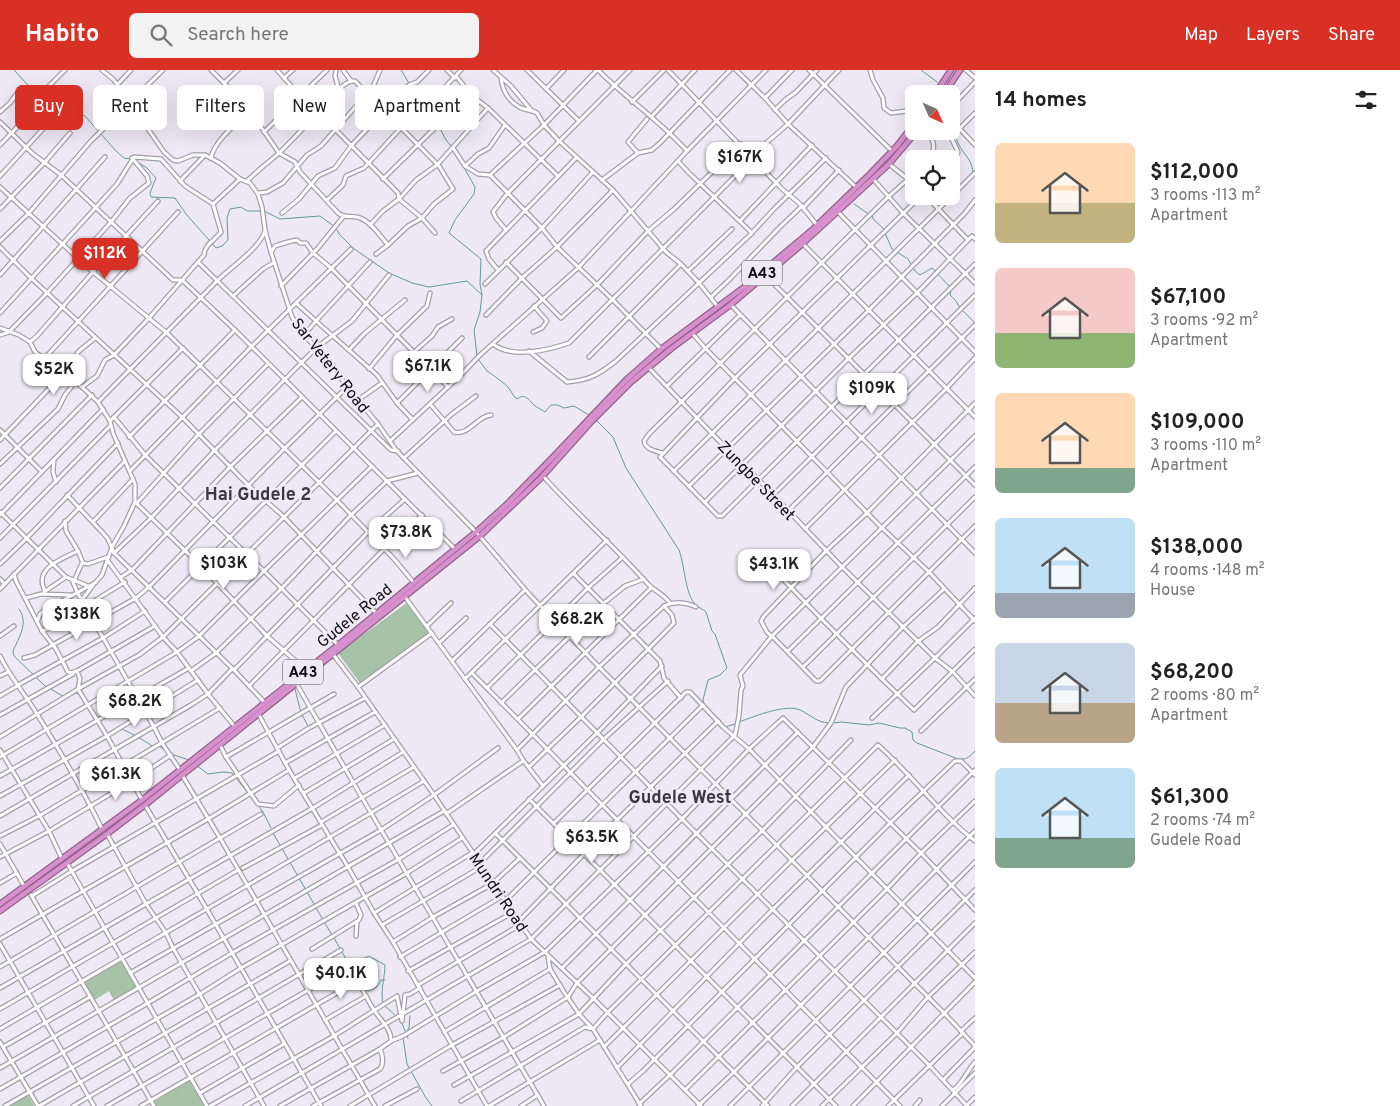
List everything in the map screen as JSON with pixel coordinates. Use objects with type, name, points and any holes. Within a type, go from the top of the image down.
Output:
[{"type":"highway","points":[[941,85],[951,70]]},
{"type":"highway","points":[[950,85],[960,70]]},
{"type":"highway","name":"A43","points":[[590,420],[626,379],[661,349],[718,308],[762,273],[817,225],[892,151],[905,135]]},
{"type":"highway","name":"A43","points":[[599,410],[648,367],[731,305],[803,244],[874,180],[909,140]]},
{"type":"highway","name":"Gudele Road","points":[[0,910],[108,834],[180,770],[234,727],[306,670],[406,597],[543,476],[590,420]]},
{"type":"highway","name":"Gudele Road","points":[[0,904],[182,775],[259,715],[376,613],[478,534],[590,420]]},
{"type":"street","points":[[50,85],[65,70]]},
{"type":"street","points":[[102,70],[117,85],[131,70]]},
{"type":"street","points":[[149,85],[164,70]]},
{"type":"street","points":[[211,70],[224,83],[238,70]]},
{"type":"street","points":[[276,70],[291,85]]},
{"type":"street","points":[[284,78],[293,70]]},
{"type":"street","points":[[313,85],[327,70]]},
{"type":"street","points":[[336,70],[335,76],[338,85]]},
{"type":"street","points":[[343,70],[351,81],[360,85]]},
{"type":"street","points":[[374,85],[380,70]]},
{"type":"street","points":[[409,85],[417,82],[429,70]]},
{"type":"street","points":[[447,70],[462,85]]},
{"type":"street","points":[[447,85],[462,70]]},
{"type":"street","points":[[494,70],[532,110]]},
{"type":"street","points":[[528,70],[578,121]]},
{"type":"street","points":[[546,89],[564,70]]},
{"type":"street","points":[[490,175],[544,125],[598,70],[632,102],[670,132],[687,151]]},
{"type":"street","points":[[506,230],[493,212],[558,141],[630,70]]},
{"type":"street","points":[[632,102],[666,70],[741,144],[817,225]]},
{"type":"street","points":[[652,116],[695,70]]},
{"type":"street","points":[[602,180],[638,153],[652,150],[730,70]]},
{"type":"street","points":[[736,70],[788,124],[856,187]]},
{"type":"street","points":[[390,441],[492,344],[578,268],[687,151],[766,70]]},
{"type":"street","points":[[765,98],[792,70]]},
{"type":"street","points":[[809,70],[892,151]]},
{"type":"street","points":[[775,110],[817,70]]},
{"type":"street","points":[[492,344],[500,350],[544,351],[569,343],[765,144],[788,124],[839,70]]},
{"type":"street","points":[[870,70],[883,98],[884,108],[887,112],[905,111]]},
{"type":"street","points":[[966,70],[975,78]]},
{"type":"street","points":[[501,77],[504,90],[512,101],[522,108],[539,114],[544,125],[558,141],[613,190],[648,232],[700,283],[718,308]]},
{"type":"street","points":[[345,86],[351,81]]},
{"type":"street","points":[[960,98],[975,82]]},
{"type":"street","points":[[0,112],[15,96]]},
{"type":"street","points":[[479,101],[558,176]]},
{"type":"street","points":[[345,118],[355,107]]},
{"type":"street","points":[[370,225],[416,180],[437,165],[488,108]]},
{"type":"street","points":[[975,113],[960,129],[975,144]]},
{"type":"street","points":[[638,153],[628,142],[647,118]]},
{"type":"street","points":[[0,122],[173,280],[182,280],[235,330],[455,550]]},
{"type":"street","points":[[274,123],[264,132],[279,153],[295,162],[300,172],[338,213],[343,217],[356,216],[370,225],[388,245]]},
{"type":"street","points":[[465,166],[478,154],[489,148],[505,125]]},
{"type":"street","points":[[0,145],[15,129]]},
{"type":"street","points":[[0,176],[42,130]]},
{"type":"street","points":[[0,241],[28,214],[60,175],[102,130]]},
{"type":"street","points":[[149,130],[164,152],[173,160],[178,162],[193,155],[205,155],[240,179],[247,181],[279,153],[301,130]]},
{"type":"street","points":[[212,158],[212,153],[218,143],[231,130]]},
{"type":"street","points":[[258,193],[263,194],[276,188],[290,176],[307,155],[321,146],[334,130]]},
{"type":"street","points":[[336,130],[398,193],[398,199]]},
{"type":"street","points":[[282,214],[299,199],[310,183],[320,174],[332,171],[366,130]]},
{"type":"street","points":[[327,200],[343,185],[346,176],[362,170],[400,130]]},
{"type":"street","points":[[376,254],[408,226],[422,218],[434,204],[453,189],[437,165],[404,130]]},
{"type":"street","points":[[383,179],[433,130]]},
{"type":"street","points":[[0,209],[46,162],[70,133]]},
{"type":"street","points":[[506,262],[561,318],[741,144]]},
{"type":"street","points":[[740,221],[812,145]]},
{"type":"street","points":[[453,148],[465,166],[478,174],[490,175],[542,228],[557,248],[612,299],[661,349]]},
{"type":"street","points":[[180,181],[205,155]]},
{"type":"street","points":[[0,275],[105,158]]},
{"type":"street","points":[[82,387],[98,374],[107,358],[114,355],[149,318],[204,255],[206,248],[221,232],[213,204],[180,181],[161,159],[132,158]]},
{"type":"street","points":[[0,313],[117,184],[132,158]]},
{"type":"street","points":[[0,335],[9,332],[111,222],[130,198],[149,182],[147,176],[132,158]]},
{"type":"street","points":[[498,270],[489,259],[486,251],[576,158]]},
{"type":"street","points":[[529,351],[567,382],[590,379],[598,375],[616,361],[700,283],[826,158]]},
{"type":"street","points":[[678,161],[752,233]]},
{"type":"street","points":[[889,164],[905,177]]},
{"type":"street","points":[[711,297],[838,170]]},
{"type":"street","points":[[485,284],[542,228],[593,172]]},
{"type":"street","points":[[674,471],[975,174]]},
{"type":"street","points":[[213,204],[240,179]]},
{"type":"street","points":[[874,180],[919,229],[975,283]]},
{"type":"street","name":"Sar Vetery Road","points":[[247,181],[258,193],[270,252],[289,310],[304,335],[332,364],[347,387],[398,451],[478,534],[525,590],[584,652],[884,952],[975,1047]]},
{"type":"street","points":[[662,453],[646,447],[644,441],[649,434],[905,182]]},
{"type":"street","points":[[0,187],[93,272],[167,333],[336,499],[414,583]]},
{"type":"street","points":[[486,315],[522,278],[557,248],[613,190]]},
{"type":"street","points":[[398,199],[422,218],[435,233]]},
{"type":"street","points":[[689,486],[902,277],[975,200]]},
{"type":"street","points":[[30,342],[33,341],[158,201]]},
{"type":"street","points":[[911,205],[735,378],[662,453],[660,457],[720,517],[760,480],[975,264]]},
{"type":"street","points":[[934,205],[968,240]]},
{"type":"street","points":[[44,358],[178,212]]},
{"type":"street","points":[[838,212],[975,352]]},
{"type":"street","points":[[281,286],[313,253],[343,217]]},
{"type":"street","points":[[688,271],[732,229]]},
{"type":"street","points":[[98,402],[263,237],[265,230]]},
{"type":"street","points":[[705,502],[849,358],[884,326],[972,236],[975,239]]},
{"type":"street","points":[[270,252],[275,246],[297,240],[300,243],[306,243],[313,253],[448,387]]},
{"type":"street","points":[[803,244],[975,417]]},
{"type":"street","points":[[0,247],[182,418],[248,485],[284,517],[376,613]]},
{"type":"street","points":[[130,471],[351,248]]},
{"type":"street","points":[[198,262],[391,450],[398,451]]},
{"type":"street","points":[[304,335],[370,262]]},
{"type":"street","points":[[233,296],[263,269],[274,263]]},
{"type":"street","points":[[589,357],[681,264]]},
{"type":"street","points":[[114,553],[152,518],[215,450],[316,348],[352,321],[389,274]]},
{"type":"street","points":[[766,276],[975,485]]},
{"type":"street","points":[[369,369],[397,335],[427,306],[430,293]]},
{"type":"street","points":[[774,495],[975,295]]},
{"type":"street","points":[[348,350],[381,319],[405,300]]},
{"type":"street","points":[[296,302],[377,375],[397,403],[413,420]]},
{"type":"street","points":[[731,305],[975,553]]},
{"type":"street","points":[[533,332],[542,328],[547,320],[534,306]]},
{"type":"street","points":[[667,386],[740,314]]},
{"type":"street","points":[[398,374],[403,364],[432,336],[438,327],[452,319]]},
{"type":"street","points":[[788,511],[975,325]]},
{"type":"street","points":[[0,328],[30,342],[35,352],[92,395],[104,409],[134,479],[136,503],[218,583],[268,636],[306,670]]},
{"type":"street","points":[[129,437],[235,330]]},
{"type":"street","points":[[692,333],[720,364],[974,619],[872,718]]},
{"type":"street","points":[[0,440],[63,374],[79,351],[95,338]]},
{"type":"street","points":[[397,403],[462,338]]},
{"type":"street","points":[[110,421],[182,348]]},
{"type":"street","points":[[804,529],[975,358]]},
{"type":"street","points":[[82,600],[102,576],[112,546],[136,503],[198,435],[268,364]]},
{"type":"street","name":"Zungbe Street","points":[[648,367],[727,449],[760,480],[804,529],[903,628],[953,672],[975,696]]},
{"type":"street","points":[[0,464],[58,409],[75,382]]},
{"type":"street","points":[[358,400],[382,383]]},
{"type":"street","points":[[24,658],[35,655],[136,598],[347,387]]},
{"type":"street","points":[[0,488],[92,395]]},
{"type":"street","points":[[404,458],[476,396]]},
{"type":"street","points":[[121,577],[132,570],[230,467],[302,397]]},
{"type":"street","points":[[975,403],[826,551],[761,621],[767,632],[817,682],[852,650],[975,526]]},
{"type":"street","points":[[430,404],[454,432],[458,433],[466,431],[482,418],[491,415]]},
{"type":"street","points":[[88,586],[66,577],[0,513],[104,409]]},
{"type":"street","points":[[114,417],[146,456],[338,645]]},
{"type":"street","points":[[0,737],[78,689],[139,655],[163,637],[378,424]]},
{"type":"street","points":[[0,538],[110,426]]},
{"type":"street","points":[[0,430],[42,472]]},
{"type":"street","points":[[164,602],[336,431]]},
{"type":"street","points":[[246,1106],[531,939],[667,801],[735,736],[743,686],[740,675],[772,636],[975,436]]},
{"type":"street","points":[[0,564],[118,443]]},
{"type":"street","points":[[54,459],[53,472],[56,482]]},
{"type":"street","points":[[0,589],[125,461]]},
{"type":"street","points":[[2,756],[128,682],[198,637],[336,499],[372,466]]},
{"type":"street","points":[[788,651],[975,466]]},
{"type":"street","points":[[0,776],[216,653],[282,588],[351,515],[387,481],[418,473]]},
{"type":"street","points":[[543,476],[652,588],[663,594],[670,603]]},
{"type":"street","points":[[93,522],[134,479]]},
{"type":"street","points":[[67,495],[108,539],[114,553],[265,703]]},
{"type":"street","points":[[803,667],[975,497]]},
{"type":"street","points":[[0,816],[208,694],[268,636],[368,532],[405,499]]},
{"type":"street","points":[[249,686],[384,549],[422,515]]},
{"type":"street","points":[[65,521],[66,531],[78,551],[82,563],[73,580],[77,592],[162,744],[180,770]]},
{"type":"street","points":[[465,679],[607,540]]},
{"type":"street","points":[[43,592],[41,579],[43,574],[52,564],[78,551]]},
{"type":"street","points":[[487,688],[588,588],[623,557]]},
{"type":"street","points":[[82,563],[88,564],[109,559]]},
{"type":"street","points":[[109,559],[163,637],[177,652],[238,731]]},
{"type":"street","points":[[776,572],[914,710],[975,649]]},
{"type":"street","points":[[14,574],[42,631],[53,644],[68,672],[76,672]]},
{"type":"street","points":[[574,574],[649,648],[660,661],[663,677],[681,698]]},
{"type":"street","points":[[26,598],[43,592],[66,577]]},
{"type":"street","points":[[0,579],[5,584]]},
{"type":"street","points":[[501,703],[624,586],[644,579]]},
{"type":"street","points":[[42,631],[125,582]]},
{"type":"street","points":[[38,620],[40,614],[45,610],[95,583]]},
{"type":"street","points":[[518,719],[584,652],[652,588]]},
{"type":"street","points":[[882,679],[918,642],[938,627],[975,588]]},
{"type":"street","points":[[443,1071],[504,1037],[568,997],[577,983],[813,747],[831,723],[846,687],[944,589]]},
{"type":"street","points":[[452,660],[525,590]]},
{"type":"street","points":[[43,592],[71,595]]},
{"type":"street","points":[[406,597],[542,786]]},
{"type":"street","points":[[428,626],[451,603]]},
{"type":"street","points":[[517,750],[599,667],[664,606],[670,603],[687,603],[696,607]]},
{"type":"street","points":[[529,766],[582,716],[675,622],[664,606]]},
{"type":"street","points":[[0,696],[103,638],[145,611]]},
{"type":"street","points":[[439,643],[466,618]]},
{"type":"street","points":[[490,624],[605,738],[667,801],[682,819],[881,1016],[967,1106],[975,1097]]},
{"type":"street","points":[[0,636],[14,626]]},
{"type":"street","points":[[0,716],[155,626]]},
{"type":"street","points":[[358,687],[432,633]]},
{"type":"street","name":"Mundri Road","points":[[331,653],[358,687],[434,795],[504,902],[531,939],[608,1012],[699,1105]]},
{"type":"street","points":[[0,656],[8,672],[37,714],[91,806],[102,830]]},
{"type":"street","points":[[374,913],[473,854],[496,834],[662,666]]},
{"type":"street","points":[[0,676],[8,672]]},
{"type":"street","points":[[76,672],[80,679],[78,689],[320,1104]]},
{"type":"street","points":[[472,673],[900,1106]]},
{"type":"street","points":[[921,731],[975,679]]},
{"type":"street","points":[[0,796],[107,736],[198,680]]},
{"type":"street","points":[[382,925],[424,902],[480,866],[502,840],[605,738],[668,681]]},
{"type":"street","points":[[296,683],[544,1106]]},
{"type":"street","points":[[554,823],[686,692],[690,692],[718,722],[749,749],[796,796],[975,978]]},
{"type":"street","points":[[226,757],[334,694]]},
{"type":"street","points":[[32,896],[239,775],[319,723],[365,698]]},
{"type":"street","points":[[504,902],[670,737],[704,706]]},
{"type":"street","points":[[0,836],[39,816],[220,708]]},
{"type":"street","points":[[286,763],[375,712]]},
{"type":"street","points":[[259,715],[289,770],[393,942],[408,971],[488,1106],[600,1040]]},
{"type":"street","points":[[280,1106],[477,991],[547,954],[749,749],[782,719],[785,719],[845,777],[975,910]]},
{"type":"street","points":[[67,863],[209,1106],[334,1036],[397,996],[402,1022],[404,995],[410,994],[519,923],[617,820],[718,722]]},
{"type":"street","points":[[295,778],[385,725]]},
{"type":"street","points":[[562,968],[798,732]]},
{"type":"street","points":[[304,793],[394,739]]},
{"type":"street","points":[[454,1084],[579,1014],[626,964],[762,831],[851,740]]},
{"type":"street","points":[[220,745],[258,804],[274,806],[299,785]]},
{"type":"street","points":[[593,1029],[641,979],[744,879],[776,844],[878,745],[975,841]]},
{"type":"street","points":[[130,973],[381,830],[434,795],[498,748]]},
{"type":"street","points":[[0,750],[49,831],[62,859]]},
{"type":"street","points":[[0,988],[354,784],[403,752]]},
{"type":"street","points":[[0,857],[49,831],[132,782],[171,755]]},
{"type":"street","points":[[604,1048],[758,893],[895,760]]},
{"type":"street","points":[[547,954],[550,969],[579,1014],[593,1029],[640,1105],[871,872],[974,773],[961,761],[955,761],[755,958],[688,1027],[628,1084]]},
{"type":"street","points":[[0,1068],[223,938],[445,813],[523,762]]},
{"type":"street","points":[[243,868],[414,767]]},
{"type":"street","points":[[0,939],[289,770]]},
{"type":"street","points":[[182,775],[265,915],[374,1106]]},
{"type":"street","points":[[617,1068],[706,976],[909,775]]},
{"type":"street","points":[[0,1030],[424,781]]},
{"type":"street","points":[[529,799],[836,1106]]},
{"type":"street","points":[[685,1090],[975,801]]},
{"type":"street","points":[[0,967],[261,814]]},
{"type":"street","points":[[0,1088],[64,1053],[453,825]]},
{"type":"street","points":[[699,1105],[937,870],[975,830]]},
{"type":"street","points":[[108,834],[146,904],[166,933],[181,963],[264,1106]]},
{"type":"street","points":[[496,834],[767,1104]]},
{"type":"street","points":[[5,1106],[200,994],[240,968],[356,903],[462,838]]},
{"type":"street","points":[[0,844],[24,886]]},
{"type":"street","points":[[393,942],[492,884],[520,858]]},
{"type":"street","points":[[730,1106],[782,1052],[975,862]]},
{"type":"street","points":[[0,1009],[238,870]]},
{"type":"street","points":[[0,883],[17,873]]},
{"type":"street","points":[[28,890],[154,1106]]},
{"type":"street","points":[[762,1106],[767,1104],[797,1067],[975,890]]},
{"type":"street","points":[[400,957],[501,897]]},
{"type":"street","points":[[312,949],[361,918],[356,903]]},
{"type":"street","points":[[408,971],[512,913]]},
{"type":"street","points":[[356,936],[357,921]]},
{"type":"street","points":[[792,1106],[975,923]]},
{"type":"street","points":[[0,944],[94,1106]]},
{"type":"street","points":[[73,1106],[341,950]]},
{"type":"street","points":[[822,1106],[897,1033],[928,997],[975,952]]},
{"type":"street","points":[[0,1042],[39,1106],[290,961]]},
{"type":"street","points":[[107,1106],[350,966]]},
{"type":"street","points":[[444,1032],[550,969]]},
{"type":"street","points":[[141,1106],[375,971]]},
{"type":"street","points":[[357,981],[374,1011],[391,1035],[391,1041]]},
{"type":"street","points":[[853,1106],[975,982]]},
{"type":"street","points":[[350,1106],[452,1045],[560,984]]},
{"type":"street","points":[[325,1020],[366,996]]},
{"type":"street","points":[[3,1047],[90,997]]},
{"type":"street","points":[[888,1106],[975,1018]]},
{"type":"street","points":[[461,1101],[585,1027],[593,1029]]},
{"type":"street","points":[[200,1093],[284,1044]]},
{"type":"street","points":[[943,1080],[975,1047]]},
{"type":"street","points":[[313,1106],[320,1104],[381,1067],[382,1054],[380,1049]]},
{"type":"street","points":[[942,1106],[962,1084],[964,1077],[975,1062]]},
{"type":"street","points":[[954,1091],[975,1073]]},
{"type":"street","points":[[385,1106],[417,1088]]},
{"type":"street","points":[[521,1106],[538,1096]]},
{"type":"street","points":[[915,1106],[920,1100]]},
{"type":"green space","points":[[408,602],[430,633],[360,683],[338,653]]},
{"type":"green space","points":[[120,959],[137,989],[114,1001],[109,991],[93,1001],[82,981]]},
{"type":"green space","points":[[189,1080],[204,1106],[157,1106],[154,1102]]},
{"type":"green space","points":[[28,1095],[34,1106],[9,1106]]},
{"type":"waterway","points":[[14,70],[50,109],[67,108],[85,116],[116,151],[124,158],[130,159]]},
{"type":"waterway","points":[[401,70],[410,85]]},
{"type":"waterway","points":[[921,70],[937,82]]},
{"type":"waterway","points":[[441,130],[451,146]]},
{"type":"waterway","points":[[957,140],[970,161],[975,177]]},
{"type":"waterway","points":[[139,163],[147,168],[156,178],[150,193],[151,197],[175,198],[186,214],[216,248],[222,246],[228,240],[227,218],[230,209],[241,207],[247,211],[264,211],[280,219],[320,216],[335,227],[353,248],[389,273],[412,283],[429,287],[467,281],[482,295]]},
{"type":"waterway","points":[[463,166],[475,187],[474,194],[455,220],[449,233],[481,259],[480,284],[482,295],[480,312],[474,330],[477,356]]},
{"type":"waterway","points":[[854,204],[871,214],[874,220],[885,230]]},
{"type":"waterway","points":[[885,233],[892,249],[908,259],[915,271],[920,275],[932,268],[951,288],[950,295],[975,323]]},
{"type":"waterway","points":[[478,359],[487,371],[507,386],[517,399],[526,398],[545,412],[551,405],[558,405],[564,408],[574,406],[589,415]]},
{"type":"waterway","points":[[596,420],[613,437],[626,468],[679,550],[687,587],[692,600],[706,612],[712,631],[715,634],[727,668],[720,675],[708,680],[703,700],[704,705]]},
{"type":"waterway","points":[[19,609],[22,614],[23,625],[13,651],[14,656],[45,686],[63,696]]},
{"type":"waterway","points":[[295,689],[301,713],[309,728]]},
{"type":"waterway","points":[[69,696],[77,693],[80,696]]},
{"type":"waterway","points":[[739,722],[768,712],[791,708],[801,710],[824,723],[829,723]]},
{"type":"waterway","points":[[833,723],[869,725],[879,723],[905,728],[912,732],[913,740],[917,743],[958,759],[968,758],[975,751]]},
{"type":"waterway","points":[[725,727],[735,724]]},
{"type":"waterway","points":[[98,725],[104,734]]},
{"type":"waterway","points":[[121,729],[152,746]]},
{"type":"waterway","points":[[159,746],[166,751]]},
{"type":"waterway","points":[[171,754],[189,760]]},
{"type":"waterway","points":[[192,762],[208,774],[232,773],[248,793]]},
{"type":"waterway","points":[[254,800],[271,828]]},
{"type":"waterway","points":[[273,833],[314,904]]},
{"type":"waterway","points":[[316,908],[332,935]]},
{"type":"waterway","points":[[334,938],[358,980]]},
{"type":"waterway","points":[[350,965],[369,956],[385,965],[382,993],[383,1003]]},
{"type":"waterway","points":[[363,987],[368,991],[377,986],[381,980],[385,980]]},
{"type":"waterway","points":[[385,1006],[397,1017]]},
{"type":"waterway","points":[[406,1032],[409,1028],[410,1016]]},
{"type":"waterway","points":[[401,1021],[408,1038]]},
{"type":"waterway","points":[[403,1037],[407,1064],[432,1106]]},
{"type":"district","name":"Hai Gudele 2","points":[[258,494]]},
{"type":"district","name":"Gudele West","points":[[680,797]]}]
